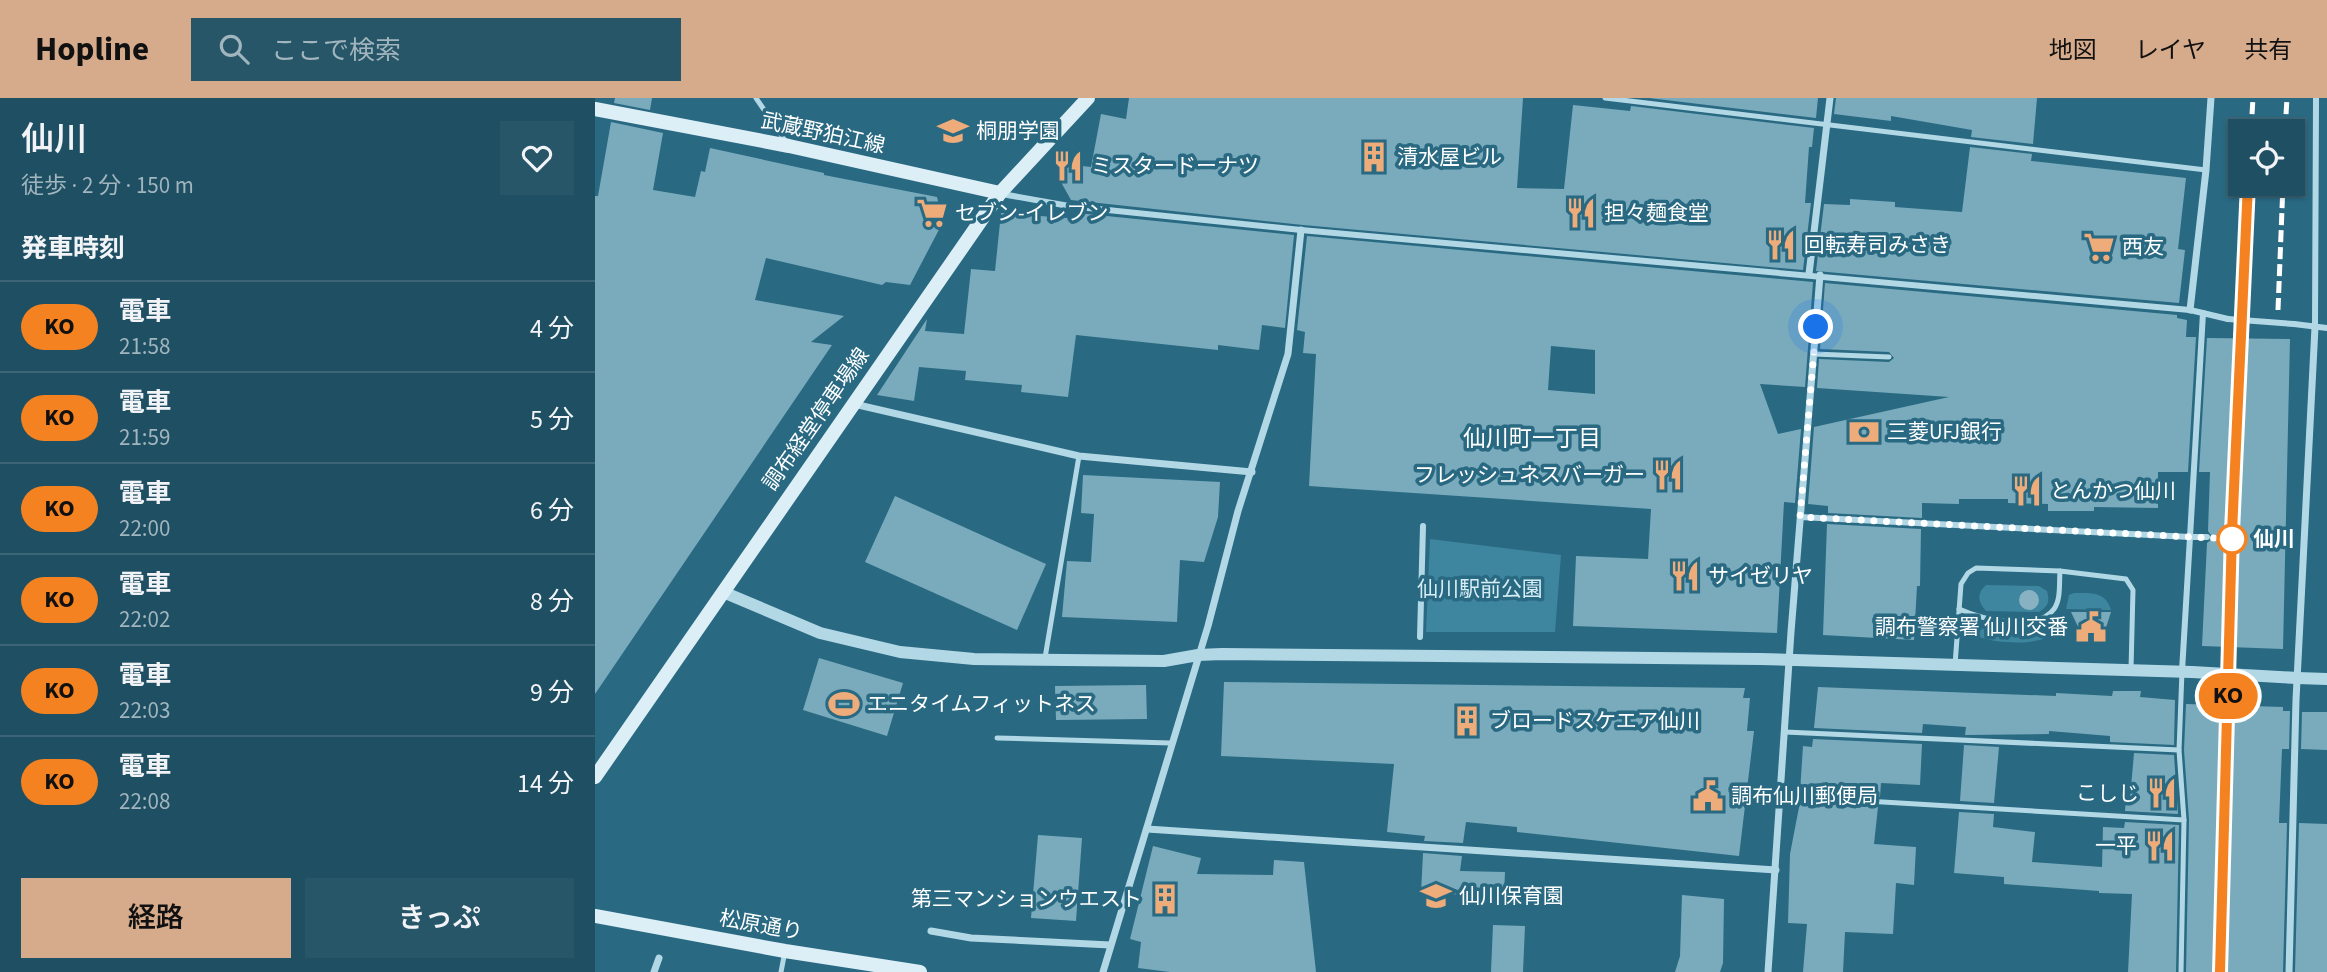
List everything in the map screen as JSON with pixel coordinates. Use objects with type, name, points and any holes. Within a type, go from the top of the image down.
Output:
[{"type":"main road","name":"調布経堂停車場線","points":[[595,777],[1000,193],[1088,98]]},
{"type":"main road","name":"武蔵野狛江線","points":[[595,109],[789,146],[1000,193]]},
{"type":"main road","name":"松原通り","points":[[595,916],[785,951],[920,972]]},
{"type":"street","points":[[1809,274],[1830,98]]},
{"type":"street","points":[[2190,310],[2206,170],[2211,98]]},
{"type":"street","points":[[2289,972],[2297,678],[2315,327],[2316,98]]},
{"type":"street","points":[[1000,193],[1069,206],[1301,230],[2190,310],[2228,319],[2327,328]]},
{"type":"street","points":[[1103,972],[1238,511],[1288,354],[1301,230]]},
{"type":"street","points":[[1768,972],[1789,660],[1820,275]]},
{"type":"street","points":[[2187,671],[2190,537],[2203,313]]},
{"type":"street","points":[[852,403],[1079,456],[1252,472]]},
{"type":"street","points":[[1800,517],[2207,537]]},
{"type":"street","points":[[1420,636],[1423,526]]},
{"type":"street","points":[[723,592],[820,633],[900,652],[974,659],[1164,661],[1198,655],[1789,660],[2187,671],[2327,680]]},
{"type":"street","points":[[1147,829],[1776,870]]},
{"type":"street","points":[[931,931],[971,938],[1110,945]]},
{"type":"street","points":[[654,972],[659,958]]},
{"type":"lane","points":[[756,98],[789,146]]},
{"type":"lane","points":[[1605,98],[2206,170]]},
{"type":"lane","points":[[1814,354],[1889,356]]},
{"type":"lane","points":[[1045,658],[1079,456]]},
{"type":"lane","points":[[1955,665],[1961,584],[1972,569],[2060,571],[2119,576],[2131,584],[2131,669]]},
{"type":"lane","points":[[1959,609],[1988,620],[2043,619],[2053,611],[2059,599],[2060,571]]},
{"type":"lane","points":[[2181,972],[2184,820],[2179,750],[2187,671]]},
{"type":"lane","points":[[1785,732],[2179,750]]},
{"type":"lane","points":[[997,738],[1170,743]]},
{"type":"lane","points":[[1781,796],[2184,820]]},
{"type":"lane","points":[[781,972],[785,951]]},
{"type":"green space","name":"仙川駅前公園","points":[[1430,539],[1561,555],[1555,632],[1426,632]]},
{"type":"green space","points":[[1986,585],[2039,586],[2047,591],[2047,603],[2039,612],[1986,611],[1979,598]]},
{"type":"green space","points":[[2074,593],[2101,596],[2111,610],[2066,609],[2069,595]]},
{"type":"green space","points":[[2058,617],[2056,628],[2051,634],[2034,641],[2002,642],[1977,636],[1976,627],[1992,630],[2038,630]]},
{"type":"building","points":[[615,98],[652,98],[650,110],[614,103]]},
{"type":"building","points":[[1129,98],[1523,98],[1517,188],[1564,189],[1573,105],[1630,111],[1631,106],[1814,128],[1812,147],[1809,147],[1805,203],[1811,203],[1803,270],[1303,225],[1071,200],[1057,175],[1065,164],[1091,167],[1101,114],[1126,119]]},
{"type":"building","points":[[1649,98],[1818,98],[1816,118]]},
{"type":"building","points":[[1836,98],[2037,98],[2033,144],[1971,137],[1972,130],[1891,116],[1891,121],[1834,114]]},
{"type":"building","points":[[611,122],[663,133],[653,190],[695,197],[701,171],[705,172],[710,148],[824,175],[937,197],[943,222],[910,285],[886,282],[882,285],[766,258],[755,300],[844,316],[811,342],[832,345],[595,694],[595,196],[598,196]]},
{"type":"building","points":[[1970,147],[2032,154],[2031,161],[2186,178],[2178,249],[2185,250],[2179,303],[1816,271],[1824,204],[1850,205],[1850,199],[1895,202],[1895,207],[1962,212]]},
{"type":"building","points":[[1001,213],[1081,219],[1077,213],[1294,235],[1285,328],[1262,325],[1259,350],[1218,345],[1218,350],[1076,335],[1068,397],[1021,392],[1022,385],[965,380],[966,371],[919,367],[914,401],[877,395],[927,319],[925,331],[964,334],[971,269],[995,271]]},
{"type":"building","points":[[1307,236],[1813,282],[1805,387],[1760,384],[1778,434],[1801,429],[1795,503],[1784,502],[1777,633],[1573,626],[1576,556],[1648,559],[1651,509],[1309,486],[1316,354],[1303,353],[1305,332],[1297,330]],"holes":[[[1551,346],[1595,350],[1595,394],[1548,390]]]},
{"type":"building","points":[[1825,283],[2177,315],[2177,318],[2187,320],[2186,337],[2196,337],[2188,472],[2158,472],[2158,508],[2094,507],[2094,511],[2048,511],[2048,504],[2008,503],[2008,499],[1959,499],[1959,504],[1922,503],[1922,518],[1828,513],[1828,506],[1808,504],[1814,427],[1949,397],[1817,388],[1819,359],[1889,362],[1894,358],[1889,352],[1820,349]]},
{"type":"building","points":[[2207,338],[2290,339],[2283,649],[2202,646],[2207,543],[2213,538],[2208,531],[2210,472],[2199,472]]},
{"type":"building","points":[[1083,475],[1220,482],[1218,517],[1204,562],[1180,560],[1177,622],[1062,617],[1067,561],[1091,562],[1094,514],[1081,513]]},
{"type":"building","points":[[895,496],[1046,564],[1017,630],[865,562]]},
{"type":"building","points":[[1827,524],[1921,529],[1920,586],[1917,586],[1914,640],[1823,635]]},
{"type":"building","points":[[2071,612],[2111,612],[2103,637],[2083,637]]},
{"type":"building","points":[[819,658],[903,683],[887,736],[803,710]]},
{"type":"building","points":[[1224,682],[1745,688],[1743,698],[1750,698],[1747,731],[1754,731],[1739,856],[1517,832],[1517,827],[1466,822],[1463,843],[1424,841],[1425,836],[1387,832],[1394,764],[1221,756]]},
{"type":"building","points":[[1146,685],[1147,719],[1056,720],[1055,686]]},
{"type":"building","points":[[1818,687],[2056,696],[2056,693],[2112,696],[2113,691],[2141,691],[2140,697],[2175,700],[2174,745],[2110,742],[2110,736],[2049,731],[2049,734],[1965,735],[1966,727],[1923,724],[1922,733],[1814,728]]},
{"type":"building","points":[[2186,704],[2283,707],[2283,711],[2290,711],[2289,749],[2282,749],[2279,823],[2287,823],[2283,972],[2186,972],[2189,820],[2184,750]]},
{"type":"building","points":[[2302,712],[2327,712],[2327,750],[2301,749]]},
{"type":"building","points":[[1813,739],[1922,744],[1920,785],[1881,783],[1880,797],[1800,792],[1803,746],[1812,747]]},
{"type":"building","points":[[1964,745],[1999,747],[1994,803],[1960,801]]},
{"type":"building","points":[[2134,753],[2174,755],[2178,814],[2125,811],[2126,799],[2130,799]]},
{"type":"building","points":[[1800,802],[1878,807],[1874,844],[1916,847],[1914,885],[1896,883],[1893,934],[1845,932],[1843,972],[1803,972],[1807,924],[1788,923],[1790,854]]},
{"type":"building","points":[[1959,812],[1994,814],[1993,827],[2035,832],[2032,862],[2102,867],[2103,827],[2124,828],[2125,822],[2179,825],[2176,972],[2128,972],[2132,894],[2004,884],[2004,877],[1954,873]]},
{"type":"building","points":[[2299,823],[2327,824],[2327,972],[2295,972]]},
{"type":"building","points":[[1038,835],[1082,838],[1076,921],[1031,918]]},
{"type":"building","points":[[1153,846],[1201,858],[1197,874],[1273,875],[1274,860],[1304,862],[1316,972],[1170,972],[1138,968],[1141,942],[1130,939]]},
{"type":"building","points":[[1423,853],[1462,856],[1460,871],[1505,872],[1504,896],[1421,893]]},
{"type":"building","points":[[1682,895],[1724,899],[1723,963],[1720,972],[1675,972],[1680,956]]},
{"type":"building","points":[[1493,925],[1525,926],[1523,972],[1491,972]]},
{"type":"railway","points":[[2252,119],[2253,98]]},
{"type":"railway","points":[[2286,119],[2287,98]]},
{"type":"railway","points":[[2241,308],[2247,196]]},
{"type":"railway","points":[[2278,310],[2283,196]]},
{"type":"train","name":"KO","points":[[2220,972],[2232,532],[2247,196]]},
{"type":"place","name":"桐朋学園","points":[[953,131]]},
{"type":"place","name":"清水屋ビル","points":[[1374,157]]},
{"type":"place","name":"ミスタードーナツ","points":[[1068,166]]},
{"type":"place","name":"セブン-イレブン","points":[[932,213]]},
{"type":"place","name":"担々麺食堂","points":[[1581,213]]},
{"type":"place","name":"回転寿司みさき","points":[[1781,245]]},
{"type":"place","name":"西友","points":[[2099,247]]},
{"type":"place","name":"三菱UFJ銀行","points":[[1864,432]]},
{"type":"place","name":"フレッシュネスバーガー","points":[[1668,475]]},
{"type":"place","name":"とんかつ仙川","points":[[2027,491]]},
{"type":"place","name":"仙川","points":[[2232,539]]},
{"type":"place","name":"サイゼリヤ","points":[[1685,576]]},
{"type":"place","name":"調布警察署 仙川交番","points":[[2091,627]]},
{"type":"place","name":"エニタイムフィットネス","points":[[844,704]]},
{"type":"place","name":"ブロードスケエア仙川","points":[[1467,721]]},
{"type":"place","name":"こしじ","points":[[2162,793]]},
{"type":"place","name":"調布仙川郵便局","points":[[1708,796]]},
{"type":"place","name":"一平","points":[[2160,846]]},
{"type":"place","name":"仙川保育園","points":[[1436,896]]},
{"type":"place","name":"第三マンションウエスト","points":[[1165,899]]},
{"type":"district","name":"仙川町一丁目","points":[[1532,438]]},
{"type":"route","points":[[1816,327],[1800,517],[2232,539]]}]
